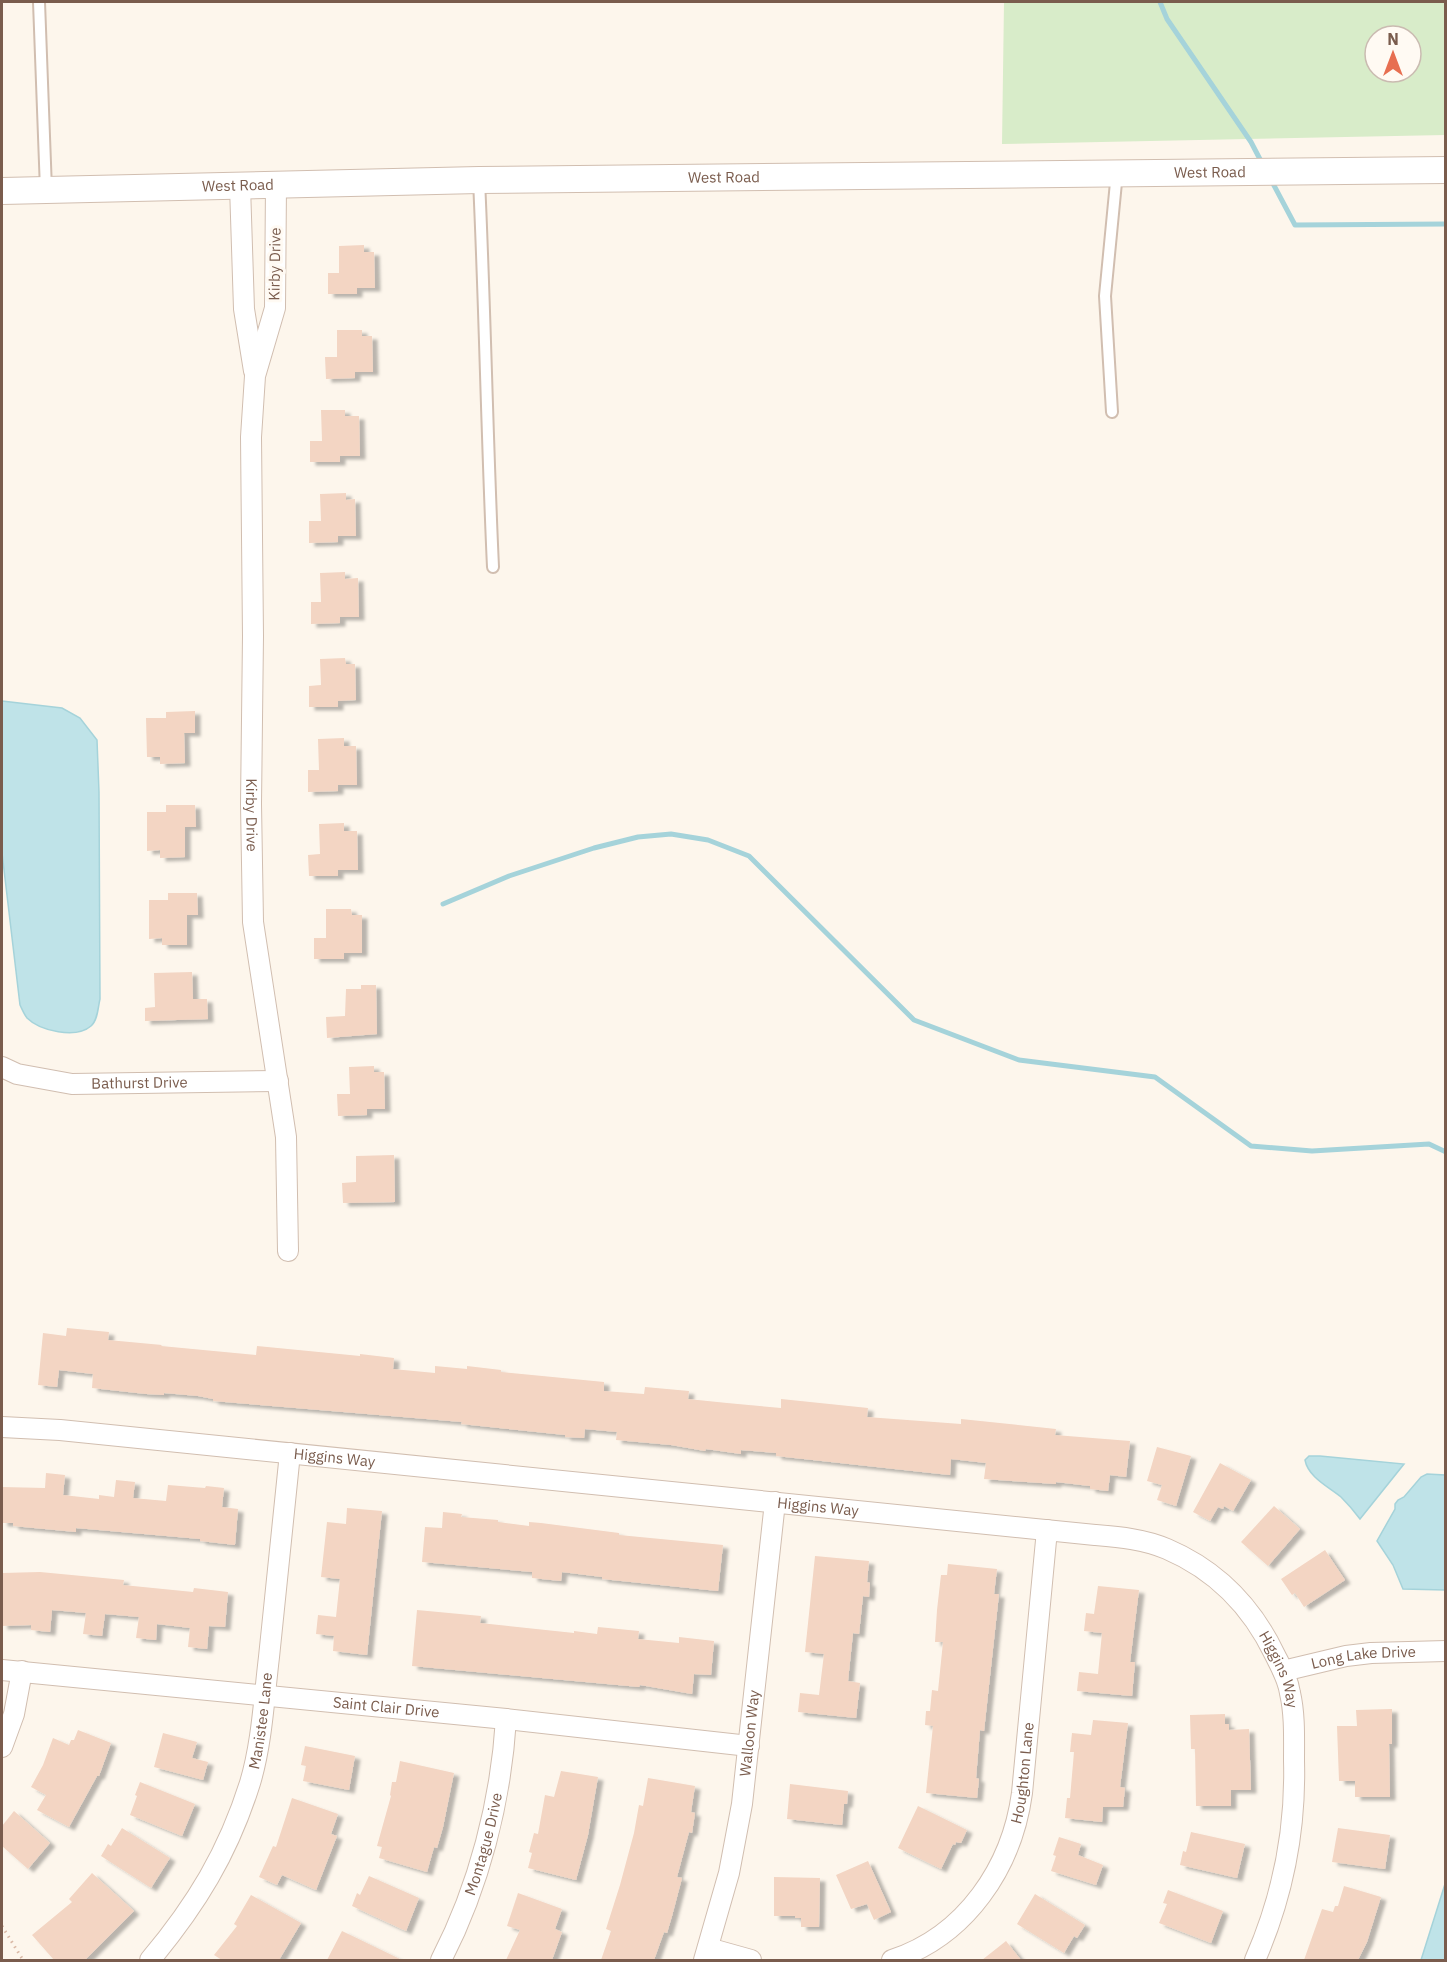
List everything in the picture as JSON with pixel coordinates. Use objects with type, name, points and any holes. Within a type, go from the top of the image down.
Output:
[{"type":"street","name":"West Road","points":[[2,191],[479,180],[1446,170]]},
{"type":"street","name":"Kirby Drive","points":[[255,376],[275,308],[276,185]]},
{"type":"street","name":"Kirby Drive","points":[[240,186],[244,309],[255,376],[251,465],[253,922],[286,1137],[288,1251]]},
{"type":"street","name":"Bathurst Drive","points":[[2,1067],[17,1074],[72,1084],[278,1081]]},
{"type":"street","name":"Higgins Way","points":[[2,1426],[39,1427],[1128,1538],[1167,1549],[1226,1586],[1243,1603],[1257,1620],[1283,1671],[1290,1691],[1295,1778],[1293,1825],[1278,1896],[1255,1960]]},
{"type":"street","name":"Manistee Lane","points":[[150,1960],[196,1900],[212,1874],[226,1846],[250,1781],[259,1742],[290,1453]]},
{"type":"street","name":"Walloon Way","points":[[706,1954],[732,1862],[749,1746],[775,1502]]},
{"type":"street","name":"Houghton Lane","points":[[892,1960],[943,1934],[972,1907],[985,1891],[1002,1862],[1017,1827],[1047,1530]]},
{"type":"street","name":"Long Lake Drive","points":[[1283,1671],[1346,1656],[1446,1651]]},
{"type":"street","name":"Saint Clair Drive","points":[[2,1670],[506,1719],[749,1746]]},
{"type":"street","points":[[2,1747],[14,1714],[22,1671]]},
{"type":"street","name":"Montague Drive","points":[[441,1960],[465,1907],[486,1840],[504,1755],[506,1719]]},
{"type":"street","points":[[706,1954],[751,1960]]},
{"type":"lane","points":[[39,2],[46,190]]},
{"type":"lane","points":[[1112,412],[1105,296],[1117,172]]},
{"type":"lane","points":[[479,180],[493,567]]},
{"type":"path","points":[[2,1926],[23,1960]]},
{"type":"green space","points":[[1004,2],[1445,2],[1445,135],[1002,144]]},
{"type":"water","points":[[2,701],[62,708],[80,718],[97,740],[100,999],[96,1017],[91,1026],[76,1032],[58,1032],[40,1027],[27,1018],[20,1005],[2,853]]},
{"type":"water","points":[[1309,1456],[1404,1464],[1360,1519],[1341,1497],[1310,1472],[1305,1460]]},
{"type":"water","points":[[1427,1474],[1445,1475],[1445,1590],[1403,1589],[1393,1565],[1377,1541],[1395,1509],[1395,1504],[1421,1477]]},
{"type":"water","points":[[1445,1884],[1445,1960],[1421,1960]]},
{"type":"building","points":[[364,245],[364,252],[374,252],[375,288],[357,288],[357,294],[328,294],[328,273],[339,273],[339,246]]},
{"type":"building","points":[[337,330],[362,330],[362,336],[372,336],[373,372],[355,372],[355,378],[326,379],[325,357],[337,357]]},
{"type":"building","points":[[321,410],[345,410],[345,416],[359,416],[360,456],[340,456],[340,462],[310,462],[310,441],[322,441]]},
{"type":"building","points":[[346,493],[346,500],[355,499],[356,536],[338,536],[338,542],[309,543],[309,521],[321,521],[320,494]]},
{"type":"building","points":[[345,572],[345,579],[358,578],[359,617],[340,617],[340,623],[311,624],[311,602],[321,602],[320,573]]},
{"type":"building","points":[[345,658],[346,664],[355,664],[356,700],[338,701],[338,707],[309,707],[309,686],[321,685],[320,659]]},
{"type":"building","points":[[195,711],[195,733],[184,733],[185,763],[160,764],[160,757],[147,757],[146,718],[166,718],[166,712]]},
{"type":"building","points":[[344,738],[344,746],[356,746],[357,785],[338,785],[338,791],[308,792],[308,770],[319,770],[318,739]]},
{"type":"building","points":[[166,805],[195,805],[196,827],[185,827],[185,857],[160,858],[160,850],[147,851],[147,812],[166,812]]},
{"type":"building","points":[[344,823],[344,831],[357,831],[358,870],[338,870],[338,876],[309,876],[308,855],[320,854],[319,824]]},
{"type":"building","points":[[168,893],[197,893],[198,915],[187,915],[187,945],[162,945],[162,938],[149,939],[149,900],[168,900]]},
{"type":"building","points":[[326,909],[351,909],[352,915],[362,915],[362,953],[344,953],[344,959],[314,959],[314,938],[326,938]]},
{"type":"building","points":[[192,972],[193,999],[207,999],[208,1019],[145,1021],[145,1008],[155,1007],[154,973]]},
{"type":"building","points":[[361,985],[376,985],[377,1034],[327,1038],[326,1017],[345,1016],[346,989],[361,989]]},
{"type":"building","points":[[374,1066],[374,1072],[384,1072],[385,1109],[367,1109],[367,1115],[338,1116],[337,1094],[350,1094],[349,1067]]},
{"type":"building","points":[[394,1155],[395,1202],[343,1203],[342,1183],[356,1182],[356,1156]]},
{"type":"building","points":[[67,1328],[109,1332],[108,1340],[161,1346],[256,1355],[257,1346],[360,1356],[360,1354],[394,1358],[393,1369],[435,1373],[435,1366],[467,1369],[467,1366],[501,1370],[501,1372],[604,1382],[604,1391],[644,1394],[645,1387],[689,1391],[688,1399],[727,1403],[781,1408],[781,1399],[868,1408],[867,1417],[961,1424],[961,1419],[1056,1429],[1055,1435],[1130,1441],[1126,1477],[1110,1475],[1108,1491],[1090,1489],[1090,1486],[1056,1482],[1056,1484],[984,1479],[986,1463],[951,1459],[950,1475],[776,1456],[776,1453],[741,1450],[741,1454],[616,1440],[617,1432],[585,1429],[584,1438],[565,1437],[565,1435],[461,1424],[462,1422],[213,1401],[213,1399],[198,1396],[146,1394],[92,1388],[93,1374],[59,1370],[57,1387],[38,1385],[43,1333],[66,1336]]},
{"type":"building","points":[[1157,1447],[1191,1456],[1176,1506],[1157,1500],[1162,1485],[1147,1481]]},
{"type":"building","points":[[1220,1463],[1251,1480],[1233,1511],[1224,1506],[1223,1509],[1218,1507],[1210,1521],[1193,1512]]},
{"type":"building","points":[[46,1473],[65,1475],[63,1495],[99,1499],[99,1495],[114,1497],[116,1480],[135,1482],[133,1498],[166,1501],[168,1485],[224,1488],[222,1507],[238,1509],[235,1545],[200,1541],[200,1539],[76,1528],[76,1532],[2,1523],[2,1487],[45,1488]]},
{"type":"building","points":[[1274,1506],[1300,1529],[1268,1566],[1241,1542]]},
{"type":"building","points":[[347,1508],[382,1511],[367,1655],[333,1651],[334,1636],[316,1634],[318,1615],[336,1617],[340,1579],[321,1577],[327,1522],[346,1524]]},
{"type":"building","points":[[443,1512],[462,1514],[461,1517],[498,1520],[498,1522],[529,1526],[529,1522],[541,1523],[619,1533],[619,1535],[723,1545],[718,1591],[602,1579],[602,1577],[562,1572],[561,1581],[532,1578],[532,1572],[422,1562],[425,1527],[442,1528]]},
{"type":"building","points":[[1325,1550],[1345,1580],[1304,1607],[1295,1593],[1292,1595],[1281,1579]]},
{"type":"building","points":[[815,1556],[869,1561],[867,1582],[870,1583],[869,1597],[863,1596],[859,1634],[853,1633],[848,1681],[860,1683],[856,1718],[798,1712],[800,1693],[819,1695],[824,1654],[805,1652]]},
{"type":"building","points":[[948,1564],[997,1569],[994,1594],[999,1594],[984,1731],[980,1730],[976,1778],[979,1779],[977,1798],[926,1793],[933,1726],[925,1725],[926,1711],[930,1711],[932,1690],[938,1691],[943,1642],[935,1642],[937,1610],[941,1575],[947,1575]]},
{"type":"building","points":[[40,1572],[124,1580],[123,1585],[193,1592],[194,1588],[228,1592],[225,1627],[209,1626],[207,1649],[188,1647],[190,1628],[157,1624],[156,1640],[136,1638],[139,1617],[105,1614],[102,1636],[83,1634],[86,1613],[52,1610],[50,1632],[31,1630],[31,1625],[2,1626],[2,1573]]},
{"type":"building","points":[[1098,1586],[1139,1590],[1130,1662],[1135,1662],[1132,1696],[1077,1691],[1079,1672],[1098,1674],[1102,1633],[1084,1631],[1086,1613],[1094,1614]]},
{"type":"building","points":[[417,1610],[481,1616],[480,1623],[574,1633],[574,1631],[597,1634],[598,1627],[639,1631],[638,1639],[679,1643],[679,1637],[714,1641],[711,1675],[694,1674],[692,1694],[640,1685],[639,1687],[412,1666]]},
{"type":"building","points":[[1392,1709],[1392,1744],[1389,1744],[1390,1797],[1355,1797],[1355,1781],[1339,1781],[1337,1726],[1357,1726],[1356,1710]]},
{"type":"building","points":[[1225,1714],[1225,1724],[1229,1724],[1229,1730],[1249,1729],[1251,1790],[1231,1790],[1231,1806],[1196,1806],[1195,1749],[1191,1749],[1190,1715]]},
{"type":"building","points":[[1093,1720],[1128,1723],[1120,1787],[1125,1788],[1123,1807],[1103,1807],[1102,1822],[1065,1818],[1067,1798],[1070,1798],[1074,1752],[1070,1752],[1072,1733],[1091,1735]]},
{"type":"building","points":[[78,1730],[111,1743],[99,1776],[69,1827],[37,1810],[46,1795],[31,1787],[43,1765],[53,1738],[69,1745]]},
{"type":"building","points":[[163,1733],[197,1742],[192,1758],[208,1762],[203,1780],[154,1767]]},
{"type":"building","points":[[305,1746],[355,1756],[349,1790],[303,1781],[306,1766],[301,1765]]},
{"type":"building","points":[[400,1761],[454,1773],[443,1827],[427,1872],[379,1858],[382,1847],[377,1846],[391,1796],[392,1782],[396,1782]]},
{"type":"building","points":[[561,1771],[598,1777],[588,1835],[576,1880],[528,1868],[532,1853],[529,1852],[534,1833],[538,1834],[545,1795],[554,1797]]},
{"type":"building","points":[[648,1778],[695,1786],[691,1812],[695,1813],[692,1833],[689,1832],[677,1877],[682,1878],[667,1933],[664,1932],[654,1960],[601,1960],[611,1931],[606,1929],[634,1833],[639,1805],[643,1806]]},
{"type":"building","points":[[140,1782],[195,1804],[182,1836],[130,1815]]},
{"type":"building","points":[[790,1784],[848,1791],[842,1825],[787,1819]]},
{"type":"building","points":[[292,1798],[338,1814],[331,1834],[337,1836],[316,1890],[282,1875],[277,1885],[259,1877],[273,1846],[276,1847]]},
{"type":"building","points":[[918,1806],[967,1830],[961,1843],[953,1844],[941,1869],[898,1848]]},
{"type":"building","points":[[14,1811],[50,1843],[28,1869],[2,1846],[2,1826]]},
{"type":"building","points":[[122,1828],[170,1858],[151,1888],[101,1856],[108,1844],[111,1846]]},
{"type":"building","points":[[1338,1828],[1390,1835],[1385,1869],[1332,1862]]},
{"type":"building","points":[[1191,1832],[1245,1844],[1237,1878],[1180,1865]]},
{"type":"building","points":[[1059,1837],[1081,1844],[1078,1855],[1103,1865],[1096,1885],[1051,1871]]},
{"type":"building","points":[[868,1861],[891,1912],[874,1920],[867,1904],[851,1909],[836,1875]]},
{"type":"building","points":[[92,1873],[134,1911],[85,1960],[54,1960],[32,1935],[72,1902],[69,1899]]},
{"type":"building","points":[[369,1876],[419,1898],[406,1931],[352,1906],[357,1893],[360,1895]]},
{"type":"building","points":[[774,1877],[820,1878],[819,1927],[801,1927],[801,1918],[795,1918],[795,1916],[774,1916]]},
{"type":"building","points":[[1344,1886],[1381,1897],[1367,1942],[1358,1960],[1304,1960],[1322,1909],[1333,1912],[1335,1906],[1338,1906]]},
{"type":"building","points":[[1168,1890],[1223,1911],[1211,1943],[1159,1923],[1167,1904],[1163,1903]]},
{"type":"building","points":[[518,1893],[562,1909],[555,1929],[562,1932],[552,1960],[506,1960],[520,1930],[507,1926]]},
{"type":"building","points":[[1035,1894],[1085,1925],[1077,1938],[1074,1936],[1064,1953],[1017,1924]]},
{"type":"building","points":[[251,1895],[301,1923],[279,1960],[222,1960],[214,1955],[237,1926],[234,1924]]},
{"type":"building","points":[[342,1931],[402,1960],[327,1960]]},
{"type":"building","points":[[1006,1941],[1021,1960],[982,1960]]},
{"type":"waterway","points":[[1160,2],[1167,19],[1251,142],[1263,165]]},
{"type":"waterway","points":[[1270,178],[1295,225],[1446,224]]},
{"type":"waterway","points":[[443,904],[509,876],[594,848],[638,837],[671,834],[708,840],[749,856],[914,1020],[1019,1060],[1155,1077],[1251,1146],[1312,1151],[1429,1144],[1446,1152]]}]
